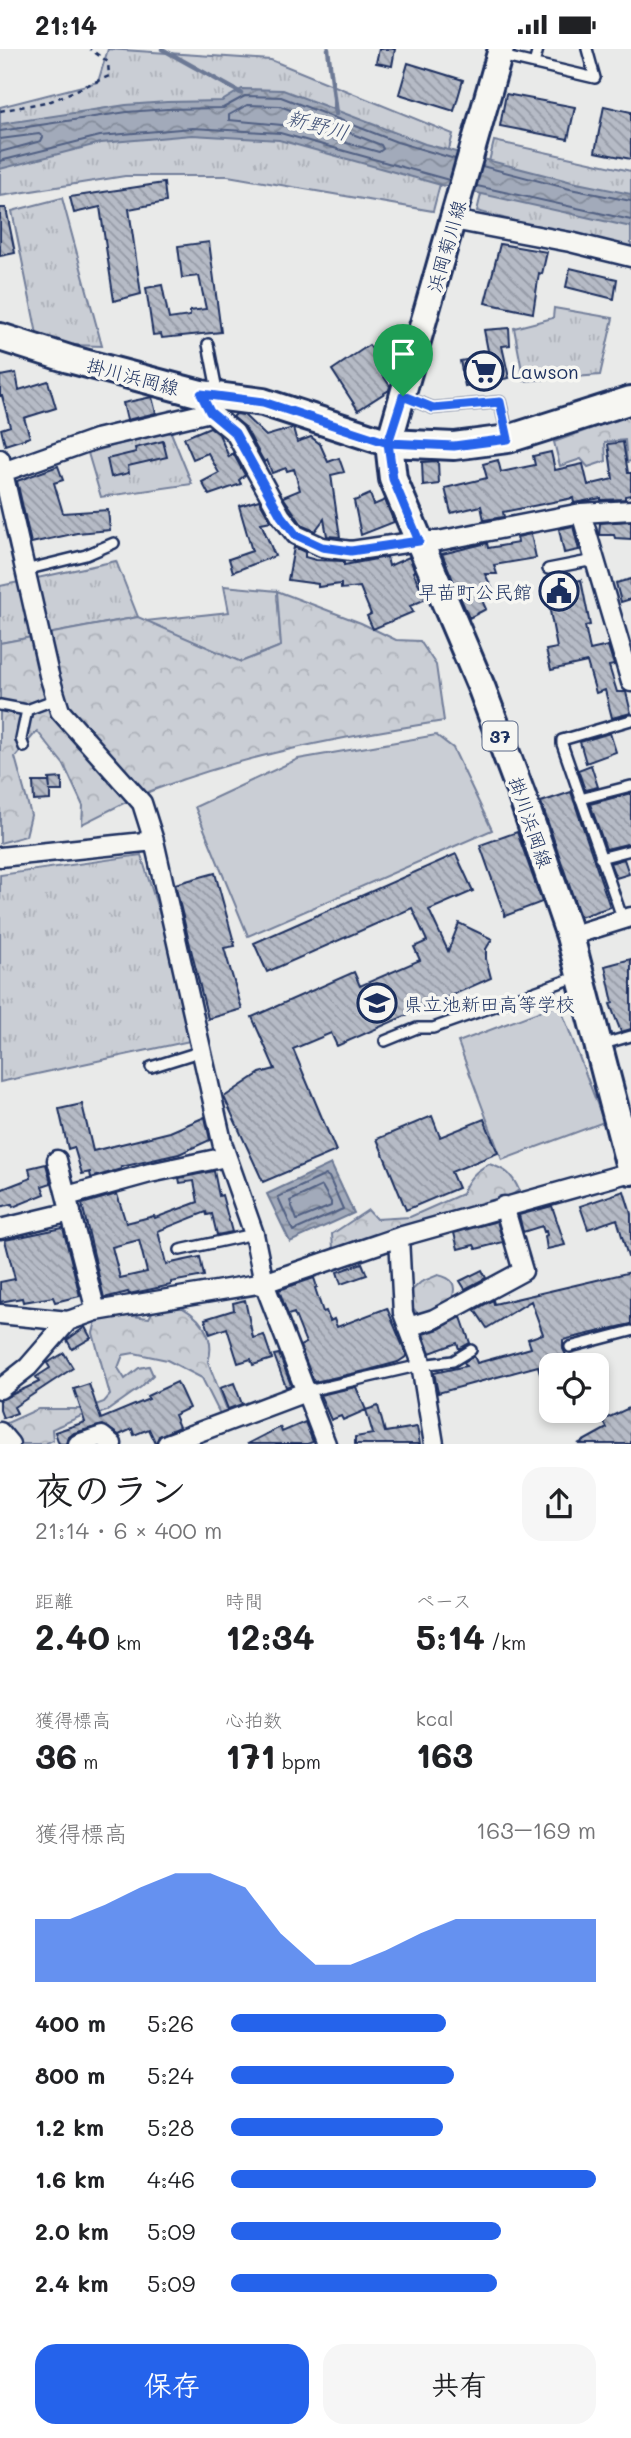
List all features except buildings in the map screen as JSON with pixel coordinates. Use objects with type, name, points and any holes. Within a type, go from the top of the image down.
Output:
[{"type":"main road","name":"浜岡菊川線","points":[[388,443],[500,53]]},
{"type":"main road","name":"掛川浜岡線","points":[[0,337],[210,401],[263,402],[388,443],[454,446],[508,439],[631,400]]},
{"type":"main road","name":"掛川浜岡線","points":[[388,443],[393,479],[482,688],[570,936],[631,1171]]},
{"type":"street","points":[[454,217],[631,257]]},
{"type":"street","points":[[326,1444],[264,1283],[254,1234],[226,1157],[154,841],[142,803],[60,711],[49,675],[1,468],[210,401],[235,433],[281,516],[296,535],[322,547],[351,551],[419,541],[438,541],[580,513],[631,510]]},
{"type":"street","points":[[580,513],[594,559],[623,627],[631,683]]},
{"type":"street","points":[[0,857],[154,841]]},
{"type":"street","points":[[570,936],[627,918]]},
{"type":"street","points":[[0,1229],[150,1173],[226,1157]]},
{"type":"street","points":[[57,1160],[96,1311]]},
{"type":"street","points":[[0,1314],[68,1321],[96,1311],[264,1283],[399,1237],[631,1171]]},
{"type":"street","points":[[408,1327],[434,1319],[523,1271],[504,1206]]},
{"type":"street","points":[[399,1237],[402,1313],[421,1365],[434,1444]]},
{"type":"street","points":[[0,1389],[28,1367],[68,1321]]},
{"type":"street","points":[[167,1444],[307,1391]]},
{"type":"street","points":[[0,1432],[10,1444]]},
{"type":"street","points":[[78,1444],[102,1436],[112,1444]]},
{"type":"lane","points":[[534,64],[538,49]]},
{"type":"lane","points":[[500,53],[595,78],[587,49]]},
{"type":"lane","points":[[208,344],[210,401]]},
{"type":"lane","points":[[403,396],[433,408],[500,402],[508,439]]},
{"type":"lane","points":[[25,570],[86,555],[114,543]]},
{"type":"lane","points":[[548,569],[594,559]]},
{"type":"lane","points":[[0,705],[27,710],[56,699]]},
{"type":"lane","points":[[24,747],[21,740],[27,710]]},
{"type":"lane","points":[[627,918],[600,858],[562,740],[631,720]]},
{"type":"lane","points":[[580,799],[631,786]]},
{"type":"lane","points":[[600,858],[631,850]]},
{"type":"lane","points":[[385,1041],[417,1028],[433,1028],[580,976]]},
{"type":"lane","points":[[598,1045],[631,1036]]},
{"type":"lane","points":[[151,1067],[202,1051]]},
{"type":"lane","points":[[180,1250],[254,1234]]},
{"type":"lane","points":[[570,1347],[631,1331]]},
{"type":"lane","points":[[307,1391],[421,1365],[453,1361],[471,1350]]},
{"type":"path","points":[[0,111],[51,100],[109,76],[108,62],[90,49]]},
{"type":"green space","points":[[108,49],[271,60],[453,134],[433,211],[228,176],[125,176],[0,196],[0,107],[98,82]]},
{"type":"green space","points":[[494,141],[631,171],[631,252],[477,211]]},
{"type":"green space","points":[[62,198],[102,346],[39,344],[12,211]]},
{"type":"green space","points":[[554,308],[613,318],[600,375],[524,381],[514,328],[553,318]]},
{"type":"green space","points":[[631,414],[631,461],[627,462],[625,440],[605,442],[606,461],[588,467],[581,459],[560,466],[554,442]]},
{"type":"green space","points":[[170,430],[192,484],[101,497],[88,453]]},
{"type":"green space","points":[[116,561],[138,617],[0,643],[0,586]]},
{"type":"green space","points":[[224,586],[277,591],[281,646],[241,662],[145,621],[229,612]]},
{"type":"green space","points":[[277,591],[361,623],[396,640],[420,641],[436,665],[444,721],[264,755],[149,792],[82,824],[83,806],[64,765],[37,731],[15,757],[31,815],[26,836],[0,843],[0,643],[138,617],[241,662],[281,646]]},
{"type":"green space","points":[[436,735],[453,748],[492,830],[248,936],[195,807],[298,759]]},
{"type":"green space","points":[[141,855],[199,1039],[0,1082],[0,875]]},
{"type":"green space","points":[[559,1004],[604,1122],[502,1160],[458,1042]]},
{"type":"green space","points":[[489,1164],[507,1173],[519,1190],[503,1201],[348,1248],[333,1248],[332,1234],[368,1210],[376,1219],[410,1217],[462,1194],[472,1176]]},
{"type":"green space","points":[[438,1275],[452,1283],[452,1299],[426,1312],[417,1313],[412,1307],[410,1292],[421,1282]]},
{"type":"green space","points":[[174,1304],[198,1319],[208,1335],[208,1362],[229,1415],[222,1418],[202,1378],[167,1360],[134,1353],[123,1355],[118,1368],[125,1379],[139,1368],[149,1366],[153,1375],[107,1411],[81,1416],[52,1429],[53,1440],[45,1444],[17,1444],[0,1426],[38,1409],[85,1409],[104,1402],[110,1395],[93,1333],[96,1321],[124,1315],[149,1318],[154,1309]]},
{"type":"water","name":"新野川","points":[[242,89],[283,90],[425,144],[572,182],[631,194],[631,227],[441,185],[279,140],[192,135],[101,143],[0,169],[0,124],[126,105],[222,101]]},
{"type":"water","points":[[331,1164],[354,1213],[290,1242],[267,1194]]},
{"type":"waterway","points":[[162,49],[241,93]]},
{"type":"waterway","name":"新野川","points":[[328,49],[336,114]]},
{"type":"place","name":"Lawson","points":[[484,371]]},
{"type":"place","name":"早苗町公民館","points":[[559,591]]},
{"type":"place","name":"県立池新田高等学校","points":[[377,1003]]},
{"type":"route","points":[[403,396],[388,443],[263,402],[201,394],[210,412],[235,433],[281,516],[296,535],[322,547],[351,551],[419,541],[393,479],[388,443],[454,446],[508,439],[500,402],[433,408],[403,396]]}]
